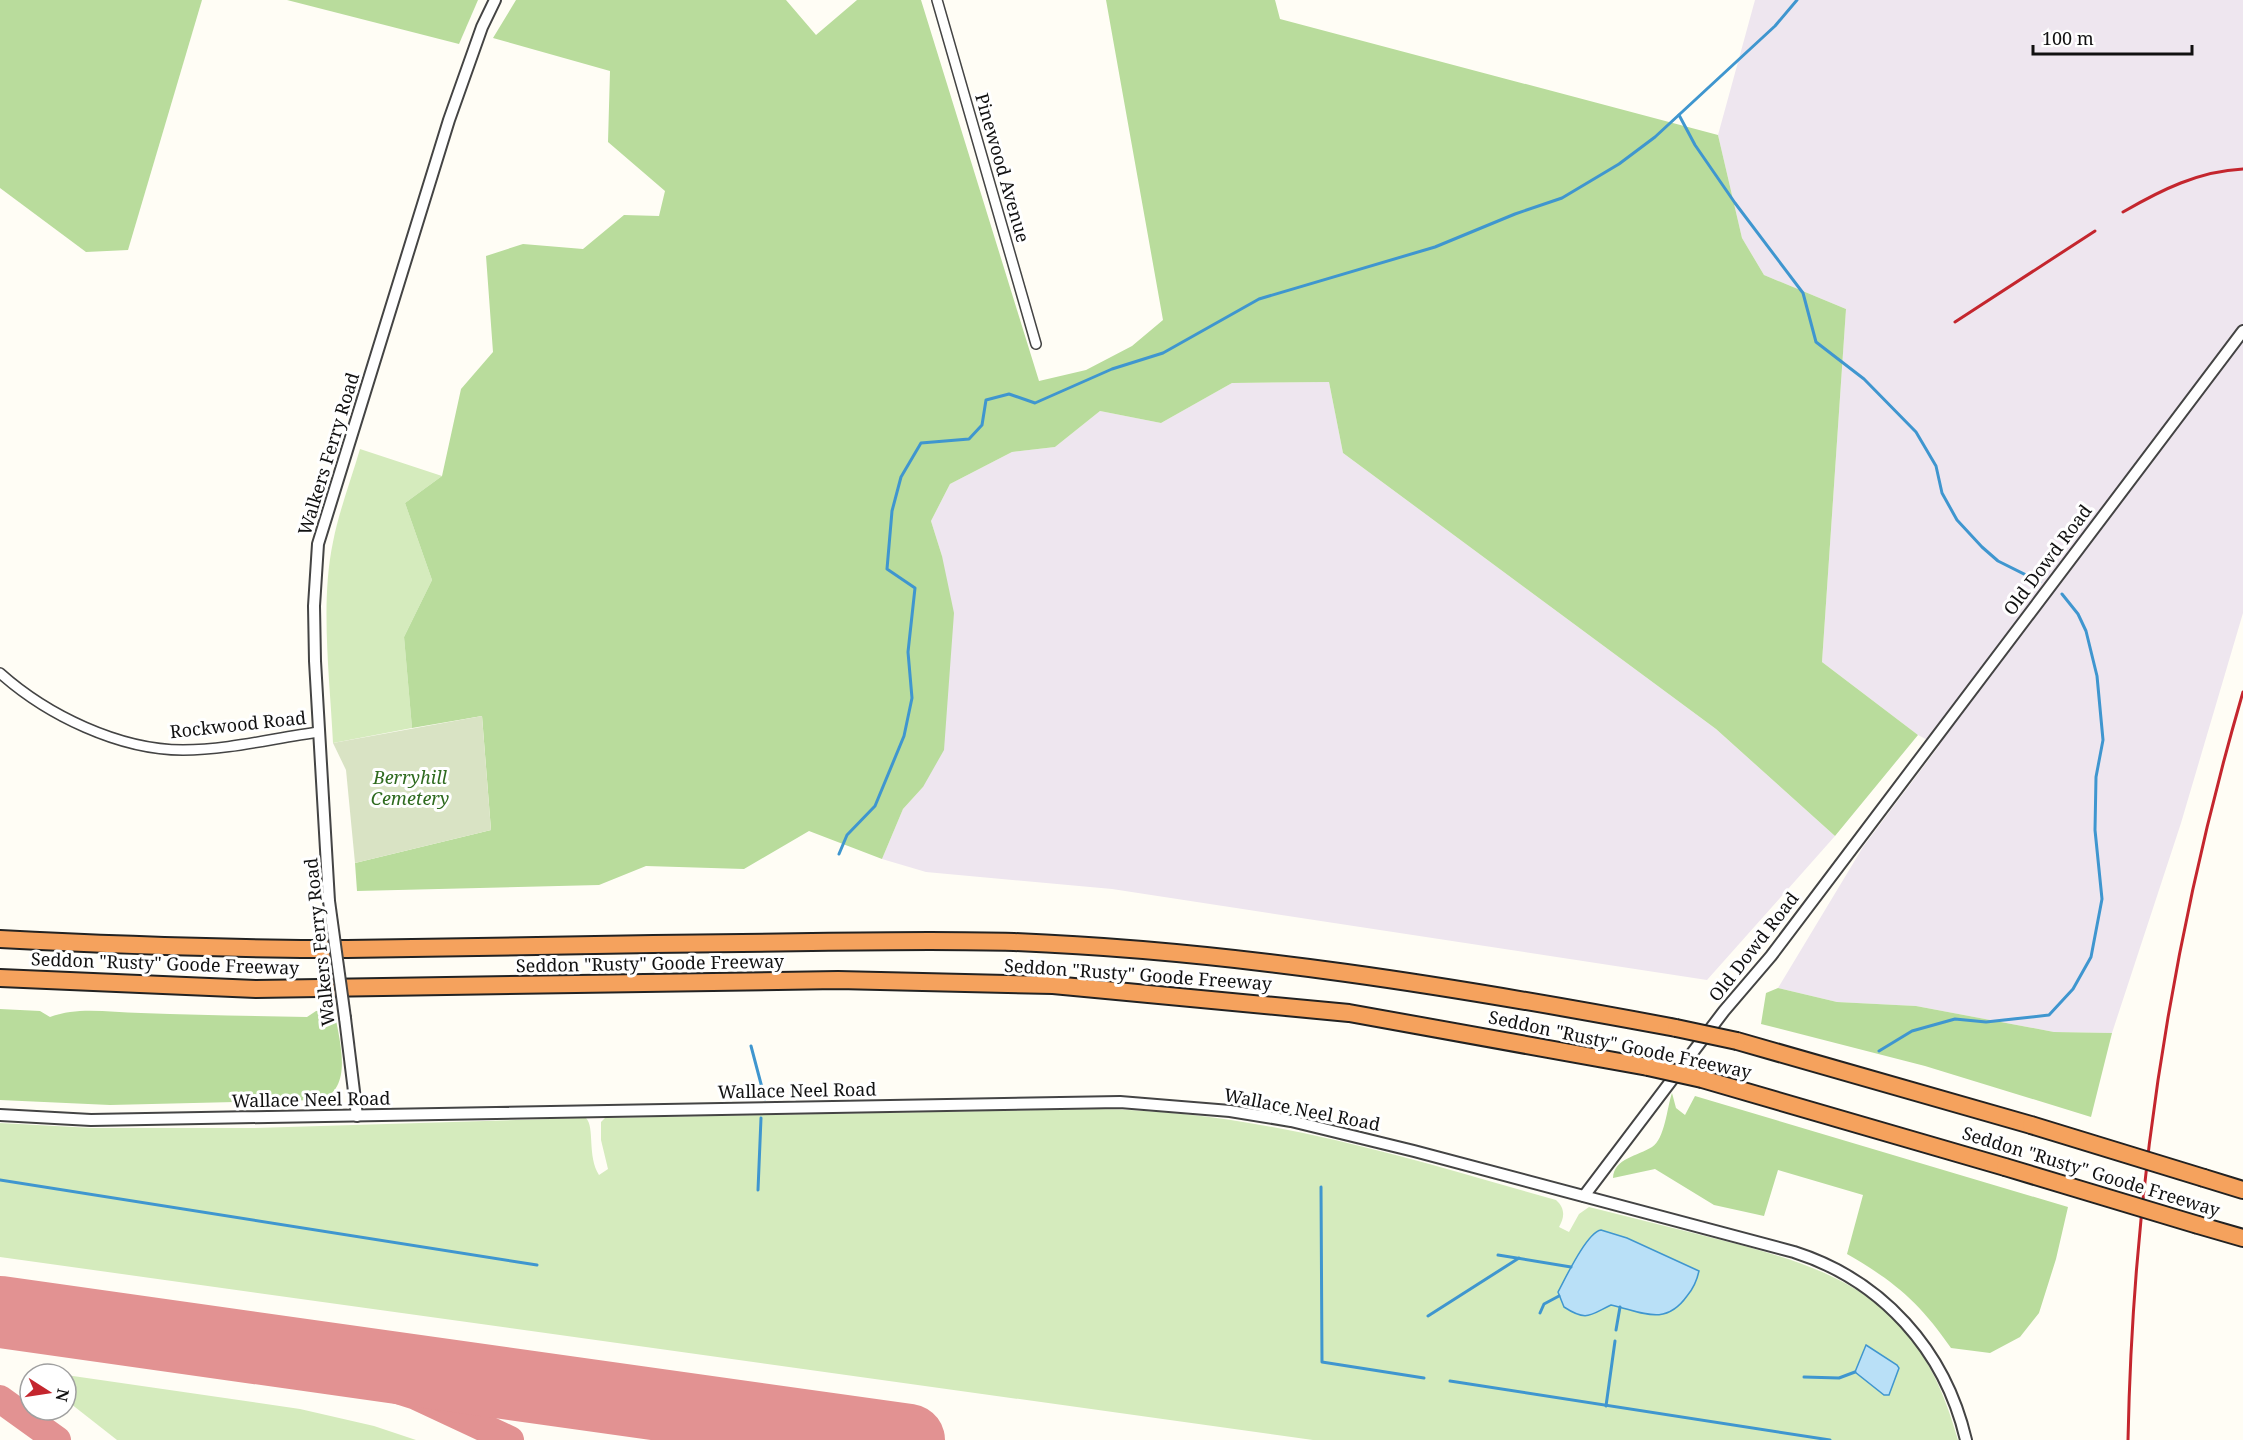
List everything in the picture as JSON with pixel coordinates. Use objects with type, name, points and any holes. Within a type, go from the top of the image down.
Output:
[{"type":"highway","name":"Seddon \"Rusty\" Goode Freeway","points":[[0,939],[202,947],[345,949],[765,942],[1024,943],[1211,956],[1354,973],[1511,997],[1737,1041],[2031,1125],[2243,1190]]},
{"type":"highway","name":"Seddon \"Rusty\" Goode Freeway","points":[[0,978],[256,988],[838,980],[1053,985],[1349,1013],[1648,1067],[1702,1079],[2243,1239]]},
{"type":"street","name":"Walkers Ferry Road","points":[[357,1116],[329,901],[314,606],[318,544],[453,110],[482,27],[495,0]]},
{"type":"street","name":"Pinewood Avenue","points":[[937,0],[1036,344]]},
{"type":"street","name":"Old Dowd Road","points":[[1584,1196],[1717,1020],[1771,956],[2243,331]]},
{"type":"street","name":"Rockwood Road","points":[[0,673],[30,698],[63,716],[121,739],[164,750],[210,748],[319,732]]},
{"type":"street","name":"Wallace Neel Road","points":[[0,1115],[91,1120],[1155,1104],[1230,1111],[1291,1121],[1584,1196]]},
{"type":"street","points":[[1584,1196],[1794,1252],[1834,1267],[1854,1278],[1892,1308],[1926,1347],[1942,1372],[1966,1440]]},
{"type":"shaded area","points":[[1755,0],[2243,0],[2243,613],[2181,823],[2112,1033],[2054,1032],[1916,1006],[1837,1002],[1778,988],[1863,847],[1939,746],[1918,735],[1822,662],[1846,309],[1764,275],[1742,238],[1718,135]]},
{"type":"shaded area","points":[[1329,382],[1343,453],[1716,729],[1835,836],[1707,980],[1112,889],[926,872],[882,859],[903,809],[923,787],[942,556],[931,521],[950,484],[1012,452],[1055,447],[1100,411],[1161,423],[1232,383]]},
{"type":"green space","points":[[0,0],[202,0],[128,250],[86,252],[0,188]]},
{"type":"green space","points":[[287,0],[478,0],[459,44]]},
{"type":"green space","points":[[516,0],[786,0],[816,35],[857,0],[921,0],[1039,381],[1086,370],[1132,346],[1163,320],[1106,0],[1275,0],[1280,19],[1718,135],[1742,238],[1764,275],[1846,309],[1822,662],[1918,735],[1835,836],[1716,729],[1343,453],[1329,382],[1232,383],[1161,423],[1100,411],[1055,447],[1012,452],[950,484],[931,521],[942,556],[954,613],[944,750],[923,787],[903,809],[882,859],[809,831],[744,869],[646,866],[599,885],[357,891],[355,863],[491,830],[482,716],[412,728],[404,637],[432,580],[405,503],[442,476],[461,389],[493,352],[486,256],[523,244],[583,249],[624,215],[659,216],[665,191],[608,142],[610,71],[493,38]]},
{"type":"green space","points":[[360,449],[442,476],[405,503],[432,580],[404,637],[412,728],[333,743],[326,616],[329,566],[338,519]]},
{"type":"green space","name":"Berryhill Cemetery","points":[[482,716],[491,830],[355,863],[346,770],[333,743]]},
{"type":"green space","points":[[1778,988],[1837,1002],[1916,1006],[2054,1032],[2112,1033],[2091,1117],[1925,1066],[1761,1024],[1766,993]]},
{"type":"green space","points":[[0,1009],[40,1011],[50,1017],[73,1012],[95,1011],[307,1017],[316,1011],[334,1009],[341,1047],[341,1074],[338,1085],[330,1094],[319,1100],[110,1105],[0,1100]]},
{"type":"green space","points":[[1672,1093],[1676,1108],[1685,1115],[1695,1096],[2068,1207],[2056,1259],[2039,1313],[2020,1337],[1990,1353],[1951,1348],[1940,1332],[1905,1294],[1847,1254],[1863,1195],[1778,1170],[1764,1216],[1714,1205],[1655,1169],[1613,1178],[1614,1171],[1622,1162],[1656,1143],[1663,1130]]},
{"type":"green space","points":[[1096,1109],[1216,1118],[1329,1139],[1385,1152],[1556,1200],[1563,1213],[1559,1227],[1569,1232],[1579,1214],[1589,1207],[1766,1252],[1807,1266],[1842,1282],[1874,1301],[1901,1326],[1923,1356],[1942,1394],[1958,1440],[1313,1440],[0,1257],[0,1123],[92,1128],[255,1128],[586,1118],[589,1122],[593,1159],[599,1175],[608,1169],[601,1140],[601,1122],[605,1118]]},
{"type":"green space","points":[[78,1377],[300,1409],[374,1426],[416,1440],[117,1440],[78,1409]]},
{"type":"water","points":[[1601,1230],[1627,1238],[1699,1271],[1689,1293],[1679,1306],[1661,1314],[1652,1315],[1611,1305],[1583,1316],[1564,1307],[1558,1292],[1583,1247],[1595,1233]]},
{"type":"water","points":[[1866,1345],[1899,1368],[1889,1395],[1884,1395],[1855,1372]]},
{"type":"waterway","points":[[839,854],[847,835],[875,806],[904,736],[912,698],[908,652],[915,588],[887,569],[892,511],[901,477],[921,443],[969,439],[982,425],[986,400],[1009,394],[1035,403],[1112,369],[1163,353],[1259,299],[1435,247],[1515,214],[1562,198],[1619,164],[1655,137],[1775,26],[1797,0]]},
{"type":"waterway","points":[[1679,115],[1695,145],[1735,203],[1803,293],[1816,342],[1864,379],[1916,432],[1936,466],[1942,493],[1957,520],[1982,547],[1998,561],[2040,582]]},
{"type":"waterway","points":[[1879,1051],[1912,1031],[1955,1019],[1986,1022],[2049,1015],[2073,989],[2091,957],[2102,899],[2095,830],[2096,777],[2103,740],[2097,676],[2086,631],[2078,614],[2062,594]]},
{"type":"waterway","points":[[751,1046],[765,1099]]},
{"type":"waterway","points":[[758,1190],[761,1118]]},
{"type":"waterway","points":[[0,1180],[537,1265]]},
{"type":"waterway","points":[[1321,1187],[1322,1362],[1424,1378]]},
{"type":"waterway","points":[[1498,1255],[1571,1267]]},
{"type":"waterway","points":[[1428,1316],[1519,1258]]},
{"type":"waterway","points":[[1540,1313],[1544,1304],[1559,1296]]},
{"type":"waterway","points":[[1616,1330],[1620,1307]]},
{"type":"waterway","points":[[1606,1406],[1615,1341]]},
{"type":"waterway","points":[[1804,1377],[1839,1378],[1855,1372]]},
{"type":"waterway","points":[[1450,1381],[1830,1440]]},
{"type":"taxiway","points":[[271,1350],[416,1396],[510,1440]]},
{"type":"taxiway","points":[[0,1399],[57,1440]]},
{"type":"runway","points":[[0,1312],[909,1440]]},
{"type":"railway","points":[[2123,212],[2181,183],[2211,173],[2243,169]]},
{"type":"railway","points":[[1955,322],[2095,231]]},
{"type":"railway","points":[[2128,1440],[2131,1345],[2138,1250],[2161,1062],[2196,876],[2243,692]]}]
